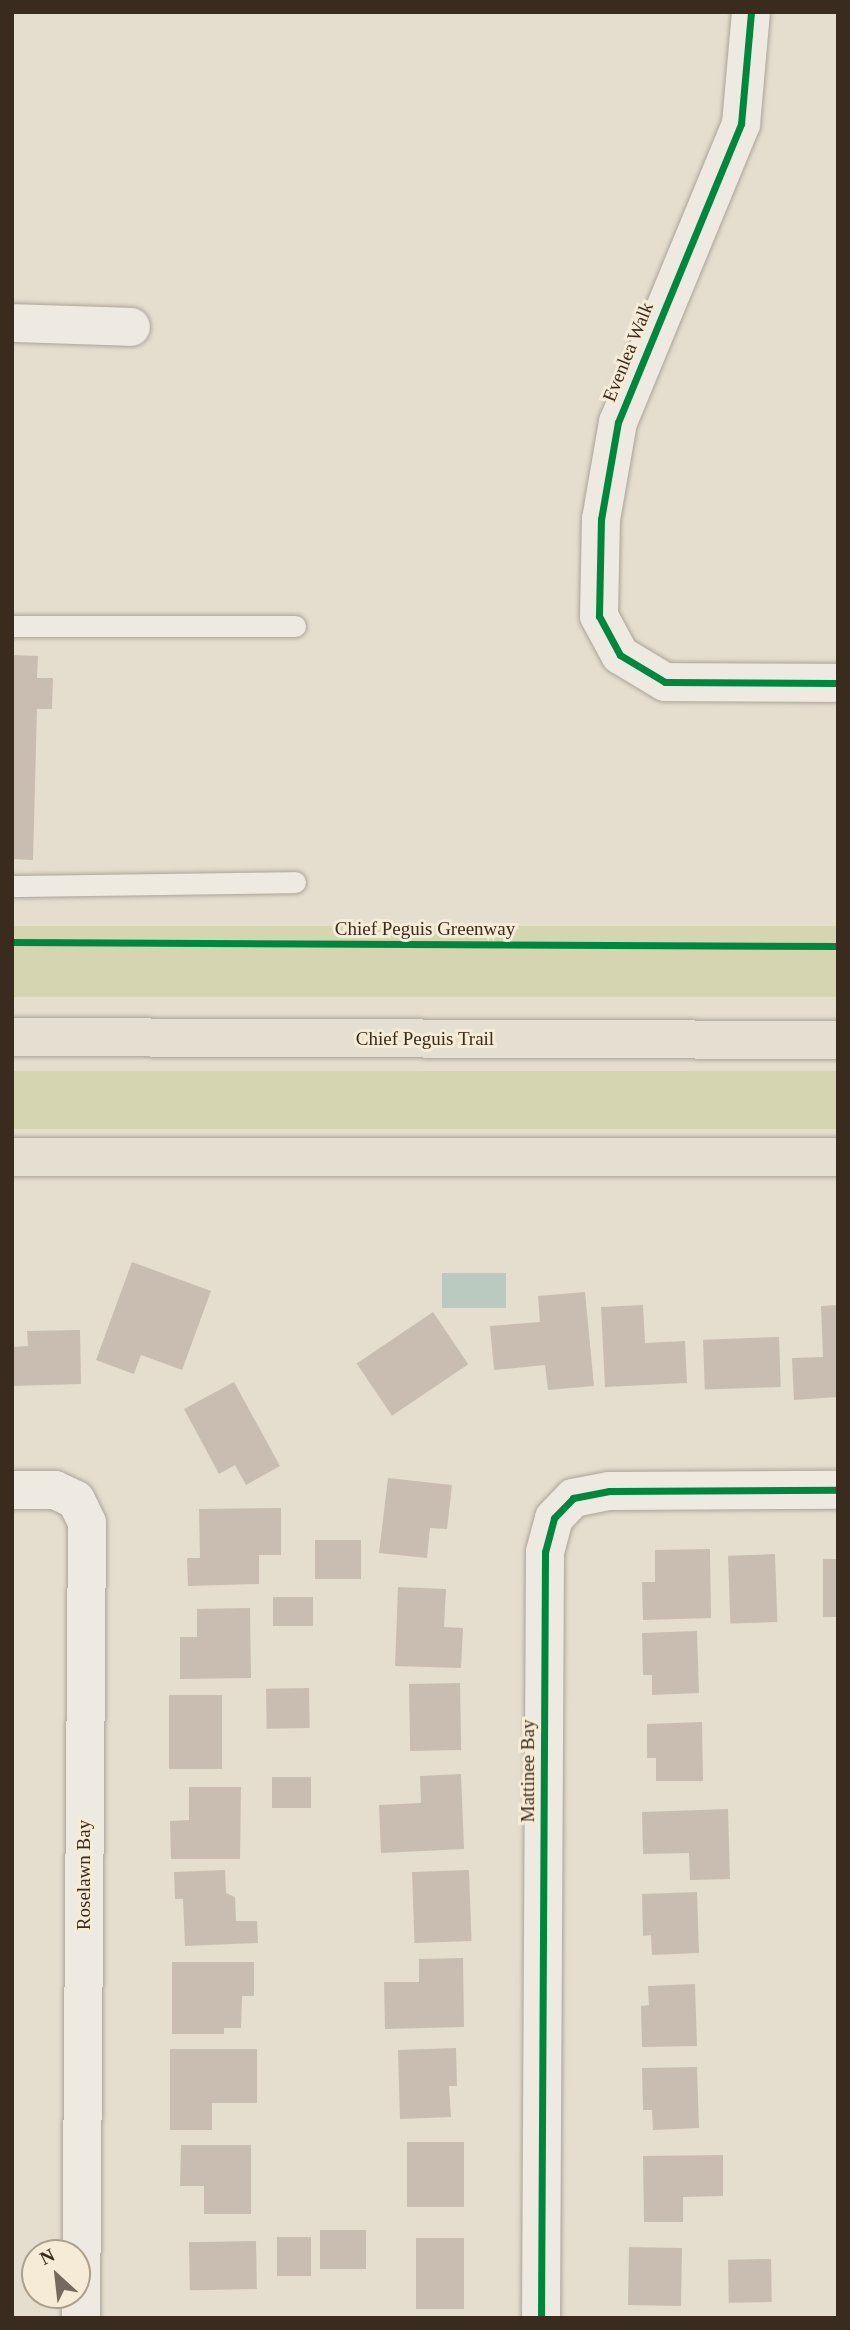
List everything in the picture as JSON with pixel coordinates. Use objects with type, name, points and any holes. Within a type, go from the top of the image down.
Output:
[{"type":"main road","name":"Chief Peguis Trail","points":[[12,1037],[838,1040]]},
{"type":"main road","points":[[12,1157],[838,1157]]},
{"type":"street","name":"Evenlea Walk","points":[[751,12],[741,124],[618,422],[601,519],[599,616],[620,655],[665,682],[838,683]]},
{"type":"street","points":[[12,323],[131,327]]},
{"type":"street","name":"Roselawn Bay","points":[[12,1490],[55,1490],[76,1500],[87,1523],[81,2318]]},
{"type":"street","name":"Mattinee Bay","points":[[541,2318],[545,1552],[554,1518],[573,1498],[609,1491],[838,1490]]},
{"type":"lane","points":[[12,626],[295,626]]},
{"type":"lane","points":[[12,886],[295,883]]},
{"type":"green space","points":[[12,926],[838,926],[838,997],[12,997]]},
{"type":"green space","points":[[12,1071],[838,1071],[838,1129],[12,1129]]},
{"type":"shaded area","points":[[442,1273],[506,1273],[506,1308],[442,1308]]},
{"type":"building","points":[[12,655],[38,656],[37,678],[53,678],[52,709],[37,709],[33,860],[12,859]]},
{"type":"building","points":[[132,1262],[211,1291],[182,1370],[141,1355],[134,1374],[96,1360]]},
{"type":"building","points":[[585,1292],[594,1386],[548,1390],[545,1365],[494,1370],[490,1326],[540,1322],[538,1296]]},
{"type":"building","points":[[643,1305],[645,1343],[685,1341],[687,1383],[605,1387],[601,1307]]},
{"type":"building","points":[[838,1305],[838,1397],[794,1400],[792,1358],[823,1357],[821,1306]]},
{"type":"building","points":[[433,1312],[468,1364],[392,1416],[357,1363]]},
{"type":"building","points":[[80,1330],[81,1384],[12,1386],[12,1347],[28,1346],[27,1331]]},
{"type":"building","points":[[779,1337],[781,1387],[705,1390],[703,1340]]},
{"type":"building","points":[[234,1382],[280,1466],[246,1485],[235,1465],[219,1474],[184,1409]]},
{"type":"building","points":[[388,1478],[452,1485],[447,1529],[430,1528],[427,1558],[379,1553]]},
{"type":"building","points":[[281,1508],[281,1555],[259,1555],[259,1584],[188,1586],[187,1558],[200,1558],[199,1509]]},
{"type":"building","points":[[315,1540],[361,1540],[361,1579],[315,1579]]},
{"type":"building","points":[[710,1549],[711,1618],[643,1620],[642,1582],[655,1582],[655,1550]]},
{"type":"building","points":[[775,1554],[777,1622],[730,1624],[728,1556]]},
{"type":"building","points":[[823,1559],[838,1559],[838,1617],[823,1617]]},
{"type":"building","points":[[398,1587],[446,1589],[444,1627],[463,1628],[461,1668],[395,1666]]},
{"type":"building","points":[[273,1597],[313,1597],[313,1626],[273,1626]]},
{"type":"building","points":[[250,1608],[251,1678],[180,1679],[180,1637],[197,1637],[197,1609]]},
{"type":"building","points":[[697,1631],[699,1693],[652,1695],[652,1675],[643,1675],[642,1633]]},
{"type":"building","points":[[460,1683],[461,1750],[410,1751],[409,1684]]},
{"type":"building","points":[[309,1688],[310,1728],[267,1729],[266,1689]]},
{"type":"building","points":[[169,1695],[222,1695],[222,1769],[169,1769]]},
{"type":"building","points":[[702,1722],[703,1781],[656,1781],[656,1758],[647,1758],[647,1724]]},
{"type":"building","points":[[461,1774],[464,1849],[381,1853],[379,1805],[421,1803],[420,1776]]},
{"type":"building","points":[[272,1777],[311,1777],[311,1808],[272,1808]]},
{"type":"building","points":[[189,1787],[241,1787],[240,1859],[171,1859],[170,1821],[189,1820]]},
{"type":"building","points":[[728,1809],[730,1879],[690,1880],[689,1853],[643,1854],[642,1812]]},
{"type":"building","points":[[225,1870],[226,1893],[235,1897],[236,1921],[257,1921],[258,1943],[185,1946],[183,1899],[175,1899],[174,1872]]},
{"type":"building","points":[[469,1870],[471,1941],[415,1943],[412,1872]]},
{"type":"building","points":[[697,1892],[699,1953],[652,1955],[651,1935],[643,1936],[642,1894]]},
{"type":"building","points":[[463,1958],[464,2027],[385,2029],[384,1982],[419,1982],[419,1959]]},
{"type":"building","points":[[172,1962],[254,1962],[254,1996],[242,1996],[241,2028],[224,2028],[224,2034],[172,2034]]},
{"type":"building","points":[[695,1984],[697,2046],[642,2047],[641,2006],[649,2005],[648,1986]]},
{"type":"building","points":[[456,2048],[457,2086],[449,2086],[451,2117],[400,2119],[398,2050]]},
{"type":"building","points":[[170,2049],[257,2049],[257,2103],[212,2103],[212,2130],[170,2130]]},
{"type":"building","points":[[697,2067],[699,2128],[653,2130],[652,2110],[643,2110],[642,2068]]},
{"type":"building","points":[[407,2142],[464,2142],[464,2207],[407,2207]]},
{"type":"building","points":[[181,2145],[251,2145],[251,2214],[204,2214],[204,2186],[180,2186]]},
{"type":"building","points":[[723,2155],[723,2196],[683,2197],[683,2222],[644,2222],[643,2156]]},
{"type":"building","points":[[320,2230],[366,2230],[366,2269],[320,2269]]},
{"type":"building","points":[[277,2237],[311,2237],[311,2276],[277,2276]]},
{"type":"building","points":[[416,2238],[464,2238],[464,2309],[416,2309]]},
{"type":"building","points":[[256,2241],[257,2289],[190,2290],[189,2242]]},
{"type":"building","points":[[629,2247],[682,2248],[681,2306],[628,2305]]},
{"type":"building","points":[[771,2259],[772,2302],[729,2303],[728,2260]]},
{"type":"cycle path","points":[[751,12],[741,124],[618,422],[601,519],[599,616],[620,655],[665,682],[838,683]]},
{"type":"cycle path","name":"Chief Peguis Greenway","points":[[12,942],[838,946]]},
{"type":"cycle path","points":[[541,2318],[545,1552],[554,1518],[573,1498],[609,1491],[838,1490]]}]
